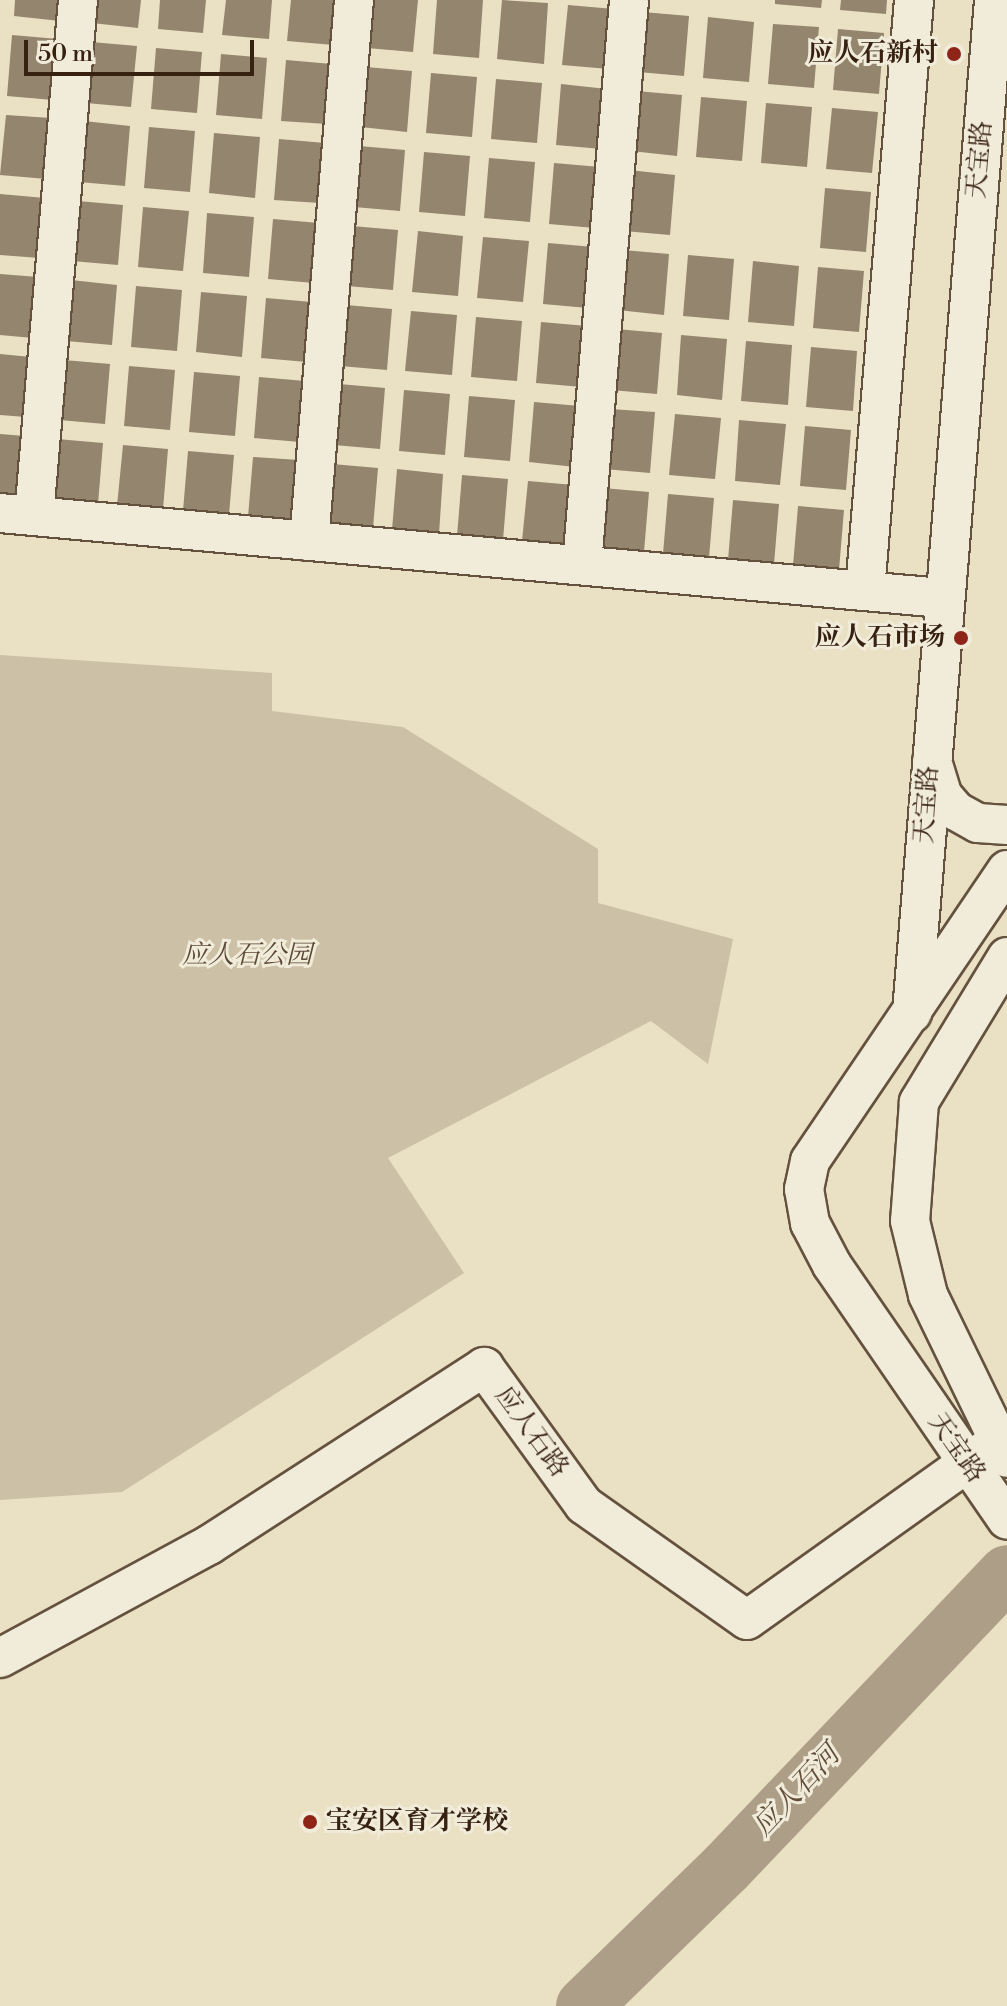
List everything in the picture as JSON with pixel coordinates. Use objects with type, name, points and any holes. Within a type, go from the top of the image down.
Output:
[{"type":"street","points":[[78,0],[17,515],[941,598]]},
{"type":"street","points":[[309,541],[354,0]]},
{"type":"street","points":[[582,565],[629,0]]},
{"type":"street","points":[[865,590],[914,0]]},
{"type":"street","name":"天宝路","points":[[994,0],[941,598],[912,1013],[810,1161],[804,1189],[810,1223],[832,1265],[1002,1514]]},
{"type":"street","points":[[931,755],[938,786],[956,811],[978,823],[1007,825]]},
{"type":"street","points":[[912,1013],[1007,870]]},
{"type":"street","name":"天宝路","points":[[1002,1449],[928,1295],[910,1221],[919,1102],[941,1058],[1007,957]]},
{"type":"street","name":"应人石路","points":[[0,1658],[209,1545],[484,1367],[584,1505],[747,1620],[967,1463],[1002,1449]]},
{"type":"green space","name":"应人石公园","points":[[0,655],[272,673],[272,711],[403,727],[598,849],[598,903],[733,939],[708,1064],[651,1021],[388,1158],[464,1273],[122,1492],[0,1500]]},
{"type":"building","points":[[15,0],[62,0],[60,21],[14,16]]},
{"type":"building","points":[[94,0],[141,0],[138,28],[92,23]]},
{"type":"building","points":[[160,0],[206,0],[203,33],[158,29]]},
{"type":"building","points":[[226,0],[272,0],[269,39],[222,35]]},
{"type":"building","points":[[291,0],[337,0],[334,45],[287,41]]},
{"type":"building","points":[[371,0],[418,0],[413,52],[367,48]]},
{"type":"building","points":[[437,0],[483,0],[479,58],[433,54]]},
{"type":"building","points":[[502,0],[548,3],[544,64],[497,59]]},
{"type":"building","points":[[775,0],[822,0],[821,8],[775,4]]},
{"type":"building","points":[[841,0],[887,0],[886,14],[840,10]]},
{"type":"building","points":[[568,5],[614,9],[609,69],[562,65]]},
{"type":"building","points":[[643,12],[689,16],[684,76],[638,72]]},
{"type":"building","points":[[708,17],[754,22],[749,82],[703,78]]},
{"type":"building","points":[[773,24],[819,27],[814,88],[768,84]]},
{"type":"building","points":[[838,29],[884,33],[879,94],[833,90]]},
{"type":"building","points":[[12,35],[58,39],[53,100],[7,96]]},
{"type":"building","points":[[91,42],[137,46],[131,107],[86,103]]},
{"type":"building","points":[[156,48],[202,52],[197,113],[151,109]]},
{"type":"building","points":[[221,54],[267,58],[262,119],[216,115]]},
{"type":"building","points":[[286,60],[332,64],[327,124],[281,121]]},
{"type":"building","points":[[366,67],[412,71],[407,132],[361,127]]},
{"type":"building","points":[[431,73],[477,77],[472,137],[426,133]]},
{"type":"building","points":[[496,79],[542,83],[537,143],[491,139]]},
{"type":"building","points":[[561,84],[607,89],[602,149],[556,145]]},
{"type":"building","points":[[636,91],[682,95],[677,156],[631,151]]},
{"type":"building","points":[[701,97],[747,101],[742,161],[696,157]]},
{"type":"building","points":[[766,103],[812,107],[807,167],[761,163]]},
{"type":"building","points":[[832,108],[878,112],[872,173],[826,169]]},
{"type":"building","points":[[6,115],[51,118],[47,179],[0,175]]},
{"type":"building","points":[[84,121],[130,126],[125,186],[79,182]]},
{"type":"building","points":[[149,127],[195,131],[190,192],[144,188]]},
{"type":"building","points":[[214,133],[260,137],[255,198],[209,193]]},
{"type":"building","points":[[279,139],[325,143],[320,203],[274,200]]},
{"type":"building","points":[[359,146],[405,150],[400,211],[354,207]]},
{"type":"building","points":[[424,152],[470,156],[465,216],[419,212]]},
{"type":"building","points":[[489,158],[535,162],[530,222],[484,218]]},
{"type":"building","points":[[554,163],[600,167],[595,228],[549,224]]},
{"type":"building","points":[[629,170],[675,175],[670,235],[624,231]]},
{"type":"building","points":[[825,188],[871,192],[866,252],[820,248]]},
{"type":"building","points":[[0,194],[45,198],[40,258],[0,255]]},
{"type":"building","points":[[78,201],[123,205],[118,265],[72,261]]},
{"type":"building","points":[[143,207],[189,211],[183,271],[138,267]]},
{"type":"building","points":[[207,213],[254,217],[249,277],[203,273]]},
{"type":"building","points":[[273,219],[319,223],[314,283],[268,279]]},
{"type":"building","points":[[352,226],[398,230],[393,290],[347,286]]},
{"type":"building","points":[[418,231],[463,236],[458,296],[412,292]]},
{"type":"building","points":[[483,237],[529,241],[523,302],[477,298]]},
{"type":"building","points":[[548,243],[594,247],[588,308],[543,304]]},
{"type":"building","points":[[623,250],[669,254],[664,315],[618,310]]},
{"type":"building","points":[[688,255],[734,259],[729,320],[683,316]]},
{"type":"building","points":[[753,261],[799,266],[794,326],[748,322]]},
{"type":"building","points":[[818,267],[864,271],[859,332],[813,328]]},
{"type":"building","points":[[0,274],[38,277],[33,338],[0,335]]},
{"type":"building","points":[[71,280],[117,285],[112,345],[66,341]]},
{"type":"building","points":[[136,286],[182,290],[177,351],[131,347]]},
{"type":"building","points":[[201,292],[247,296],[242,357],[196,352]]},
{"type":"building","points":[[266,298],[312,302],[307,362],[261,358]]},
{"type":"building","points":[[346,305],[392,309],[387,370],[340,366]]},
{"type":"building","points":[[411,311],[457,315],[452,375],[405,371]]},
{"type":"building","points":[[476,317],[522,321],[517,381],[471,377]]},
{"type":"building","points":[[541,322],[587,326],[582,387],[536,383]]},
{"type":"building","points":[[616,329],[662,333],[657,394],[611,390]]},
{"type":"building","points":[[681,335],[727,339],[722,400],[677,395]]},
{"type":"building","points":[[746,341],[792,345],[788,405],[741,401]]},
{"type":"building","points":[[811,347],[857,351],[853,411],[806,407]]},
{"type":"building","points":[[0,354],[31,357],[26,417],[0,415]]},
{"type":"building","points":[[64,360],[110,364],[105,424],[59,420]]},
{"type":"building","points":[[129,366],[175,370],[170,430],[124,426]]},
{"type":"building","points":[[194,372],[240,376],[235,436],[189,432]]},
{"type":"building","points":[[259,377],[305,381],[300,442],[254,438]]},
{"type":"building","points":[[339,384],[385,388],[380,449],[334,445]]},
{"type":"building","points":[[404,390],[450,394],[445,455],[399,451]]},
{"type":"building","points":[[469,396],[515,400],[510,461],[464,457]]},
{"type":"building","points":[[534,402],[580,406],[575,467],[529,462]]},
{"type":"building","points":[[610,409],[655,412],[650,473],[604,469]]},
{"type":"building","points":[[675,414],[721,418],[715,479],[669,475]]},
{"type":"building","points":[[739,420],[786,424],[780,485],[735,481]]},
{"type":"building","points":[[805,426],[851,430],[846,490],[800,486]]},
{"type":"building","points":[[0,434],[25,436],[19,497],[0,495]]},
{"type":"building","points":[[57,439],[103,443],[98,504],[52,500]]},
{"type":"building","points":[[123,445],[168,449],[163,509],[117,506]]},
{"type":"building","points":[[188,451],[234,455],[229,515],[183,511]]},
{"type":"building","points":[[253,457],[299,460],[294,521],[248,517]]},
{"type":"building","points":[[332,464],[378,468],[373,528],[327,524]]},
{"type":"building","points":[[397,469],[443,474],[439,534],[392,530]]},
{"type":"building","points":[[462,475],[508,479],[503,540],[457,536]]},
{"type":"building","points":[[528,481],[574,485],[568,546],[522,541]]},
{"type":"building","points":[[603,488],[649,492],[644,552],[598,548]]},
{"type":"building","points":[[668,494],[714,498],[709,558],[663,554]]},
{"type":"building","points":[[733,500],[779,504],[774,564],[728,560]]},
{"type":"building","points":[[798,506],[844,510],[839,570],[793,566]]},
{"type":"waterway","name":"应人石河","points":[[584,2006],[726,1868],[1007,1573]]},
{"type":"place","name":"应人石新村","points":[[954,54]]},
{"type":"place","name":"应人石市场","points":[[961,638]]},
{"type":"place","name":"宝安区育才学校","points":[[310,1822]]}]
